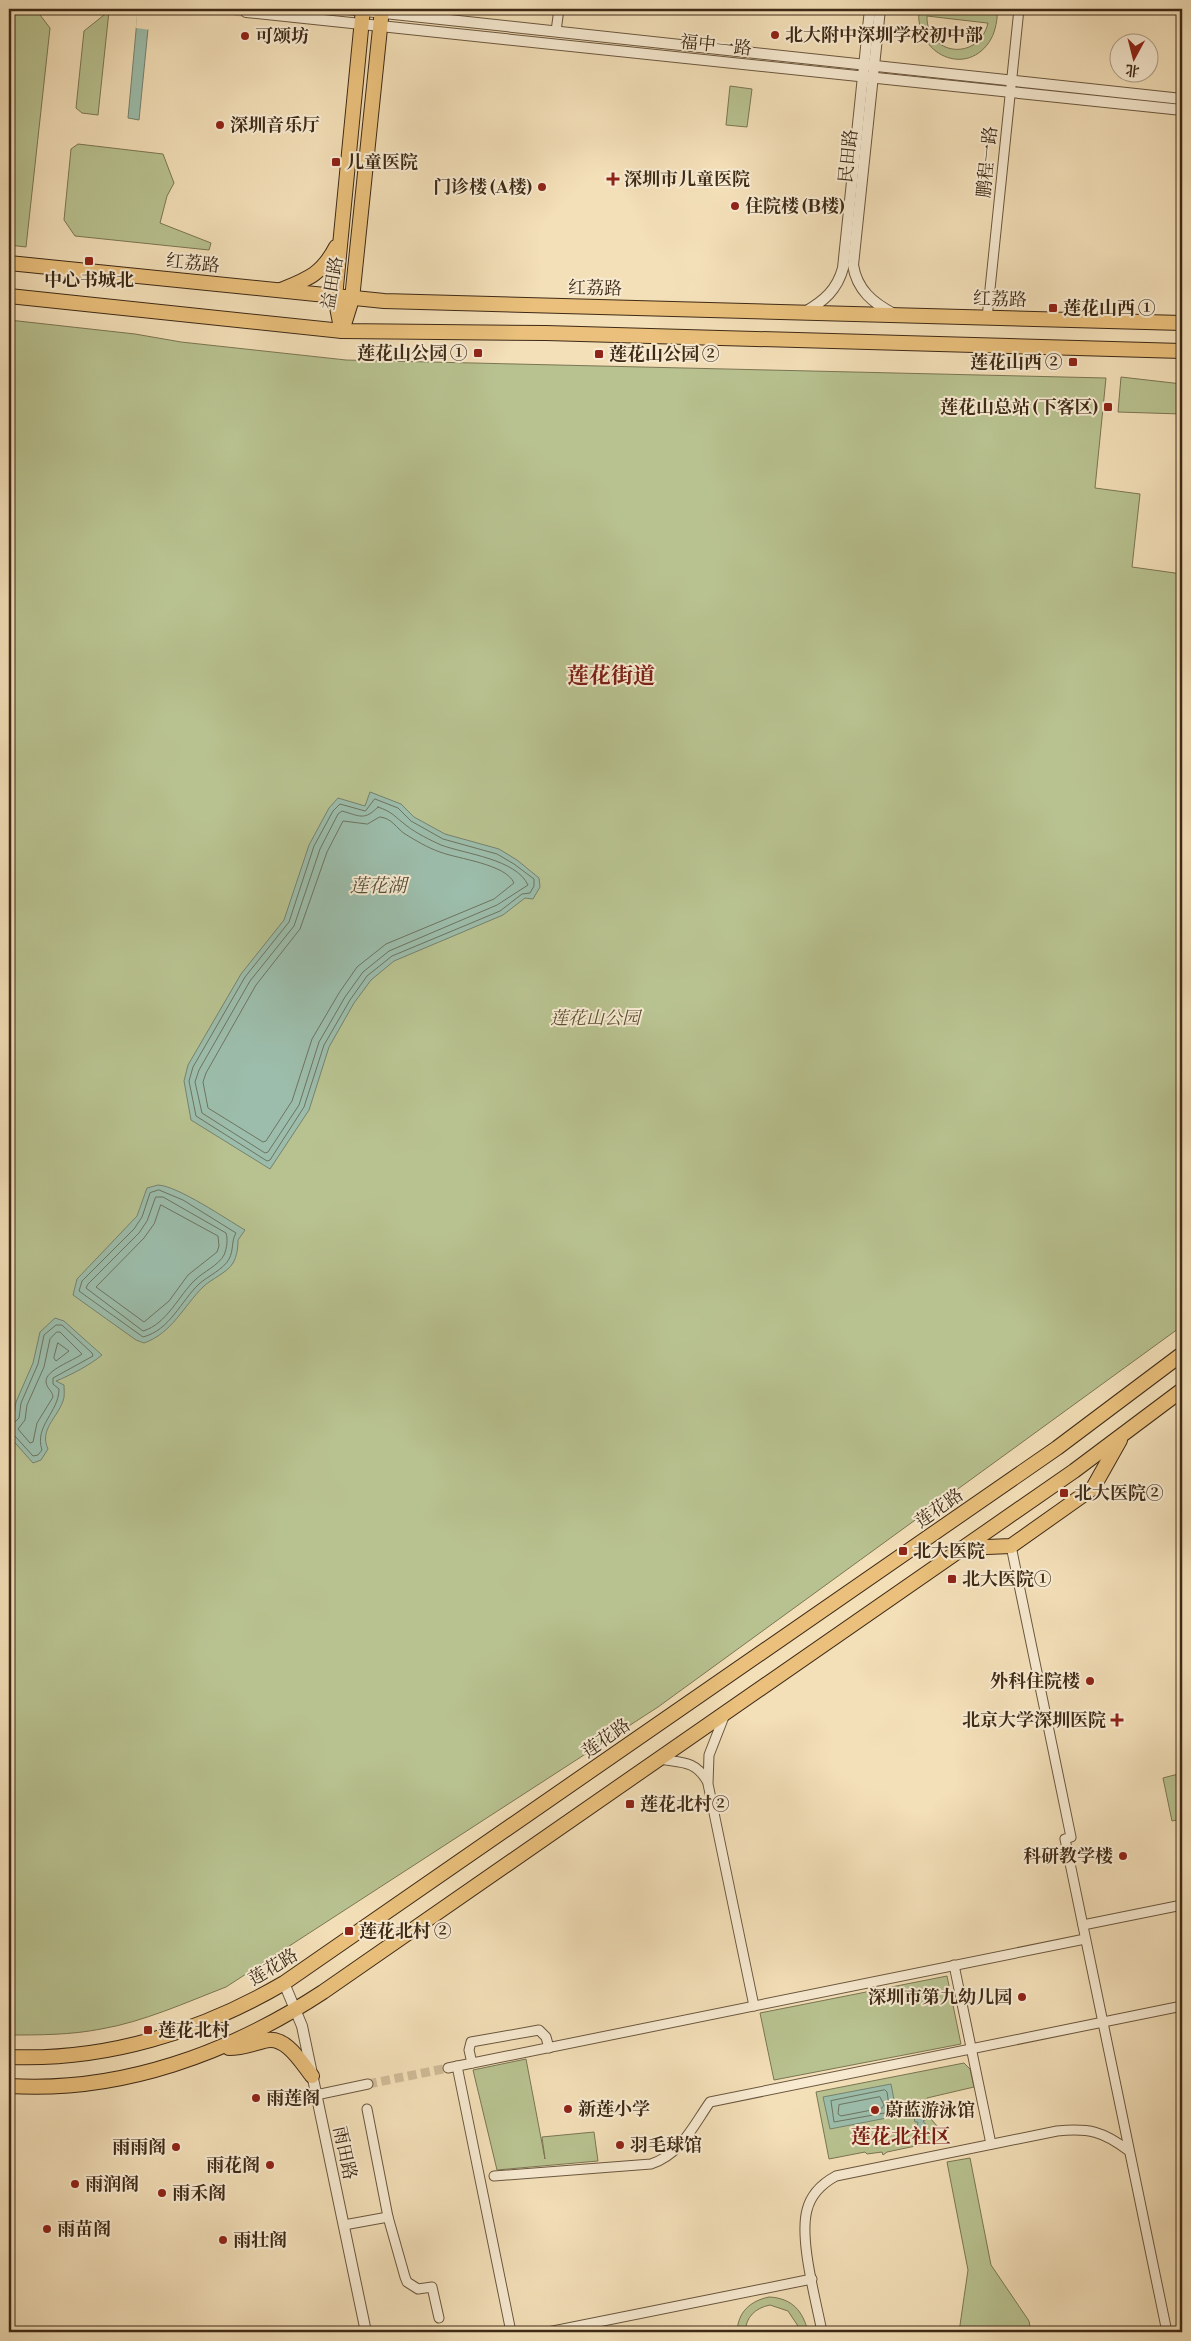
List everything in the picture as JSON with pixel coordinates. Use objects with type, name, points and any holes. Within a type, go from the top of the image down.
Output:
[{"type":"main road","name":"益田路","points":[[342,330],[335,297],[362,14]]},
{"type":"main road","name":"益田路","points":[[342,330],[352,299],[382,16]]},
{"type":"main road","points":[[277,291],[317,274],[327,263],[339,242]]},
{"type":"main road","name":"红荔路","points":[[9,263],[352,299],[1182,323]]},
{"type":"main road","points":[[9,296],[342,330],[546,333],[1182,351]]},
{"type":"main road","name":"莲花路","points":[[9,2057],[67,2055],[142,2043],[215,2018],[284,1984],[1057,1448],[1182,1354]]},
{"type":"main road","points":[[9,2086],[46,2086],[124,2078],[176,2064],[251,2033],[295,2009],[1074,1471],[1182,1390]]},
{"type":"main road","points":[[962,1548],[1011,1546],[1093,1488],[1122,1434]]},
{"type":"main road","points":[[216,2049],[253,2045],[266,2040],[279,2041],[290,2049],[312,2076]]},
{"type":"street","name":"福中一路","points":[[347,9],[362,14]]},
{"type":"street","points":[[556,31],[559,9]]},
{"type":"street","name":"民田路","points":[[870,9],[869,65],[853,265],[857,281],[869,298],[882,308],[898,315]]},
{"type":"street","name":"民田路","points":[[869,65],[880,9]]},
{"type":"street","name":"鹏程一路","points":[[987,318],[1019,9]]},
{"type":"street","name":"福中一路","points":[[246,12],[362,14],[556,31],[1182,99]]},
{"type":"street","name":"福中一路","points":[[382,16],[868,77],[1182,110]]},
{"type":"street","name":"民田路","points":[[805,312],[830,294],[839,281],[843,268],[868,77]]},
{"type":"street","points":[[1011,1546],[1072,1837],[1065,1839],[1166,2332]]},
{"type":"street","points":[[725,1713],[709,1756],[708,1784],[754,2006]]},
{"type":"street","points":[[659,1759],[696,1766],[702,1772],[708,1784]]},
{"type":"street","points":[[1083,1925],[1182,1905]]},
{"type":"street","points":[[511,2332],[452,2067],[1085,1939]]},
{"type":"street","points":[[954,1965],[991,2144]]},
{"type":"street","name":"雨田路","points":[[284,1984],[302,2026],[366,2332]]},
{"type":"street","points":[[494,2176],[651,2164],[661,2161],[678,2148],[710,2102],[1182,2006]]},
{"type":"street","points":[[472,2063],[469,2050],[472,2042],[540,2030],[546,2037],[549,2048]]},
{"type":"street","points":[[316,2095],[368,2084]]},
{"type":"street","points":[[368,2109],[388,2217],[407,2282],[418,2289],[432,2287],[440,2318]]},
{"type":"street","points":[[822,2332],[812,2279],[805,2223],[807,2208],[814,2194],[824,2182],[836,2176],[1057,2131],[1095,2130],[1113,2139],[1129,2151]]},
{"type":"street","points":[[344,2225],[388,2217]]},
{"type":"street","points":[[548,2332],[812,2279]]},
{"type":"green space","points":[[9,9],[37,11],[50,28],[26,247],[9,245]]},
{"type":"green space","points":[[919,9],[998,9],[991,39],[981,51],[969,58],[957,59],[944,56],[925,39],[920,25]],"holes":[[[927,16],[988,23],[983,36],[975,44],[954,49],[943,46],[935,39],[929,29]]]},
{"type":"green space","points":[[109,11],[98,115],[82,113],[76,108],[84,31]]},
{"type":"green space","points":[[730,86],[752,89],[747,127],[726,125]]},
{"type":"green space","points":[[78,144],[163,154],[174,183],[167,196],[160,223],[211,243],[209,250],[75,236],[64,220],[71,149]]},
{"type":"green space","name":"莲花山公园","points":[[9,320],[135,334],[181,342],[346,360],[1106,378],[1095,488],[1140,494],[1132,567],[1182,574],[1182,1326],[658,1707],[226,1987],[165,2011],[117,2026],[90,2031],[32,2035],[9,2035]]},
{"type":"green space","points":[[1121,377],[1182,384],[1182,414],[1118,412]]},
{"type":"green space","points":[[1182,1773],[1182,1819],[1172,1821],[1163,1778]]},
{"type":"green space","points":[[947,1976],[961,2044],[774,2080],[760,2013]]},
{"type":"green space","points":[[526,2059],[545,2159],[542,2137],[594,2132],[598,2161],[497,2170],[473,2070]]},
{"type":"green space","name":"蔚蓝游泳馆","points":[[964,2063],[970,2069],[974,2087],[927,2098],[931,2119],[937,2126],[936,2135],[930,2143],[887,2152],[883,2155],[882,2152],[867,2154],[865,2152],[829,2159],[816,2092]]},
{"type":"green space","points":[[970,2158],[991,2265],[1029,2321],[1031,2332],[959,2332],[968,2270],[947,2162]]},
{"type":"green space","points":[[769,2297],[784,2300],[795,2307],[800,2312],[808,2332],[769,2332],[798,2326],[788,2311],[770,2305],[760,2308],[752,2314],[747,2322],[745,2332],[737,2332],[740,2319],[746,2308],[756,2301]]},
{"type":"water","points":[[138,9],[150,9],[139,120],[128,118]]},
{"type":"water","name":"莲花湖","points":[[370,792],[401,804],[414,817],[445,834],[499,849],[517,860],[539,878],[540,887],[533,899],[525,898],[503,915],[394,961],[371,980],[354,1003],[329,1047],[309,1110],[270,1169],[191,1120],[184,1081],[188,1065],[241,974],[284,920],[309,845],[329,808],[338,798],[365,806]]},
{"type":"water","points":[[158,1185],[189,1197],[245,1230],[238,1240],[236,1255],[230,1267],[203,1287],[170,1326],[154,1339],[144,1343],[136,1340],[73,1295],[77,1279],[137,1216],[147,1188]]},
{"type":"water","points":[[55,1318],[64,1321],[102,1355],[80,1370],[56,1381],[64,1385],[64,1399],[47,1430],[46,1442],[48,1449],[41,1460],[33,1463],[9,1436],[9,1421],[14,1416],[16,1402],[33,1363],[40,1332]]},
{"type":"water","points":[[891,2084],[897,2116],[830,2129],[823,2097]]},
{"type":"water","points":[[925,2105],[927,2119],[923,2121],[927,2126],[928,2133],[920,2136],[916,2132],[918,2122],[915,2122],[912,2108]]},
{"type":"pier","points":[[137,9],[153,9],[151,30],[136,28]]},
{"type":"tunnel","points":[[220,9],[246,12]]},
{"type":"tunnel","points":[[368,2084],[448,2068]]},
{"type":"place","name":"北大附中深圳学校初中部","points":[[775,35]]},
{"type":"place","name":"可颂坊","points":[[245,36]]},
{"type":"place","name":"深圳音乐厅","points":[[220,125]]},
{"type":"place","name":"儿童医院","points":[[336,162]]},
{"type":"place","name":"深圳市儿童医院","points":[[613,179]]},
{"type":"place","name":"门诊楼 (A楼)","points":[[542,187]]},
{"type":"place","name":"住院楼 (B楼)","points":[[735,206]]},
{"type":"place","name":"中心书城北","points":[[89,261]]},
{"type":"place","name":"莲花山西 ①","points":[[1053,308]]},
{"type":"place","name":"莲花山公园 ①","points":[[478,353]]},
{"type":"place","name":"莲花山公园 ②","points":[[599,354]]},
{"type":"place","name":"莲花山西 ②","points":[[1073,362]]},
{"type":"place","name":"莲花山总站 (下客区)","points":[[1108,407]]},
{"type":"place","name":"北大医院②","points":[[1064,1493]]},
{"type":"place","name":"北大医院","points":[[903,1551]]},
{"type":"place","name":"北大医院①","points":[[952,1579]]},
{"type":"place","name":"外科住院楼","points":[[1090,1681]]},
{"type":"place","name":"北京大学深圳医院","points":[[1117,1720]]},
{"type":"place","name":"莲花北村②","points":[[630,1804]]},
{"type":"place","name":"科研教学楼","points":[[1123,1856]]},
{"type":"place","name":"莲花北村 ②","points":[[349,1931]]},
{"type":"place","name":"深圳市第九幼儿园","points":[[1022,1997]]},
{"type":"place","name":"莲花北村","points":[[148,2030]]},
{"type":"place","name":"雨莲阁","points":[[256,2098]]},
{"type":"place","name":"新莲小学","points":[[568,2109]]},
{"type":"place","name":"蔚蓝游泳馆","points":[[875,2110]]},
{"type":"place","name":"羽毛球馆","points":[[620,2145]]},
{"type":"place","name":"雨雨阁","points":[[176,2147]]},
{"type":"place","name":"雨花阁","points":[[270,2165]]},
{"type":"place","name":"雨润阁","points":[[75,2184]]},
{"type":"place","name":"雨禾阁","points":[[162,2193]]},
{"type":"place","name":"雨苗阁","points":[[47,2229]]},
{"type":"place","name":"雨壮阁","points":[[223,2240]]},
{"type":"district","name":"莲花街道","points":[[611,675]]},
{"type":"district","name":"莲花北社区","points":[[901,2136]]}]
